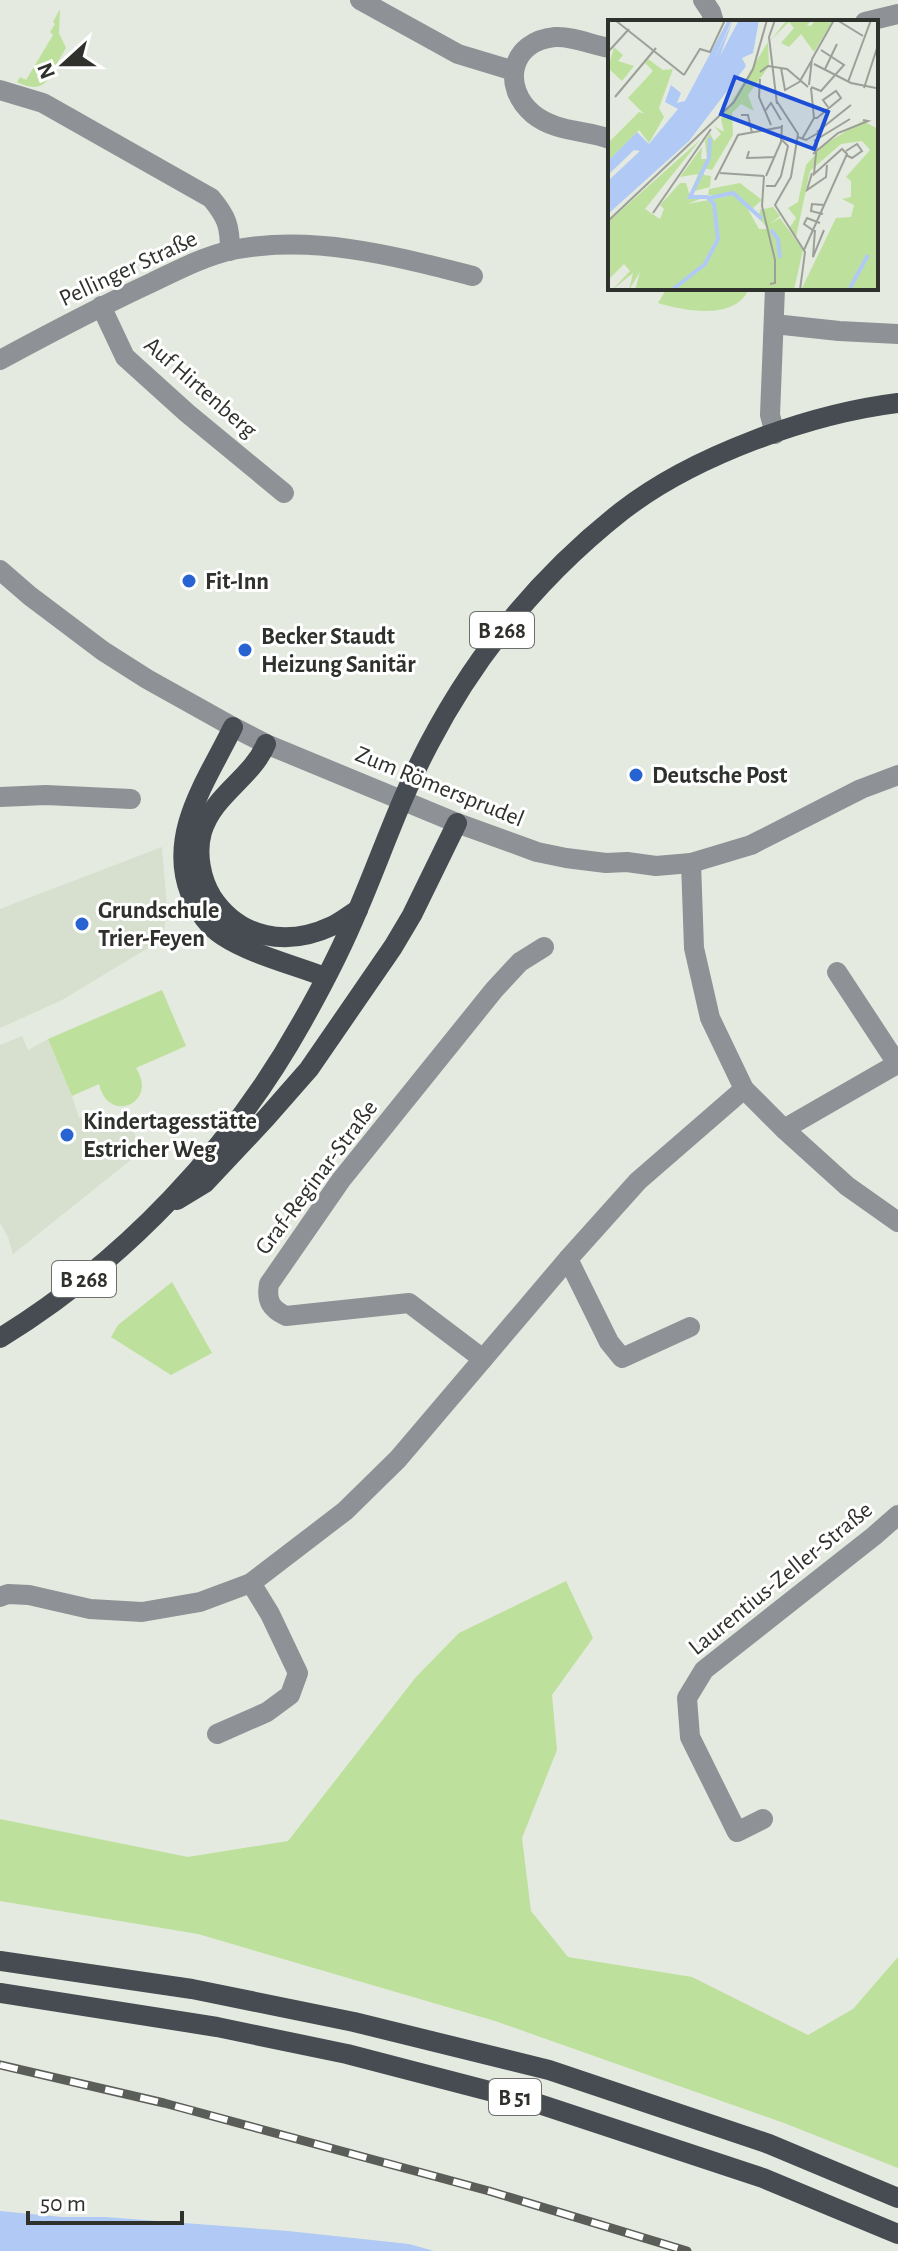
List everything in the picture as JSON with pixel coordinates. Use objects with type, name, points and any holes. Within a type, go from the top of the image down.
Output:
[{"type":"main road","name":"B 268","points":[[0,1338],[82,1280],[160,1210],[242,1115],[302,1022],[358,910],[414,775],[469,673],[549,577],[623,511],[709,460],[775,434],[840,414],[898,403]]},
{"type":"main road","points":[[233,727],[189,818],[181,860],[193,902],[204,920],[222,936],[325,977]]},
{"type":"main road","points":[[266,744],[261,757],[213,808],[202,832],[199,850],[206,887],[225,914],[237,925],[257,934],[292,936],[312,933],[332,926],[358,910]]},
{"type":"main road","points":[[160,1210],[205,1183],[309,1069],[393,947],[457,823]]},
{"type":"main road","name":"B 51","points":[[0,1961],[192,1989],[354,2022],[549,2070],[769,2144],[898,2198]]},
{"type":"main road","name":"B 51","points":[[0,1993],[217,2027],[347,2054],[539,2104],[763,2178],[898,2234]]},
{"type":"street","points":[[360,0],[458,54],[514,71]]},
{"type":"street","points":[[703,0],[713,20]]},
{"type":"street","points":[[873,20],[898,14]]},
{"type":"street","points":[[608,48],[574,39],[546,39],[529,45],[518,57],[514,71],[518,91],[533,113],[553,125],[608,139]]},
{"type":"street","points":[[0,90],[43,103],[211,198],[224,213],[230,229],[230,251]]},
{"type":"street","name":"Pellinger Straße","points":[[0,360],[101,306],[185,267],[230,251],[269,246],[329,246],[394,256],[473,276]]},
{"type":"street","points":[[775,290],[770,415],[775,434]]},
{"type":"street","name":"Auf Hirtenberg","points":[[101,306],[125,357],[284,493]]},
{"type":"street","points":[[774,324],[898,334]]},
{"type":"street","name":"Zum Römersprudel","points":[[0,570],[103,651],[233,727],[266,744],[457,823],[537,852],[566,858],[656,866],[691,863],[751,845],[861,789],[898,775]]},
{"type":"street","points":[[0,797],[46,795],[131,799]]},
{"type":"street","points":[[691,863],[694,948],[710,1018],[744,1089],[847,1186],[898,1222]]},
{"type":"street","name":"Graf-Reginar-Straße","points":[[483,1359],[409,1303],[286,1316],[274,1311],[269,1302],[269,1284],[341,1180],[494,990],[520,962],[544,947]]},
{"type":"street","points":[[784,1129],[898,1065],[837,972]]},
{"type":"street","points":[[0,1597],[8,1594],[29,1595],[90,1609],[142,1612],[200,1602],[251,1583],[345,1511],[398,1459],[638,1181],[744,1089]]},
{"type":"street","points":[[568,1259],[603,1332],[622,1358],[690,1327]]},
{"type":"street","name":"Laurentius-Zeller-Straße","points":[[763,1819],[737,1832],[690,1737],[687,1698],[704,1670],[898,1515]]},
{"type":"street","points":[[217,1734],[267,1712],[290,1695],[298,1673],[270,1614],[251,1583]]},
{"type":"shaded area","name":"Grundschule Trier-Feyen","points":[[162,847],[167,909],[163,939],[62,1000],[0,1028],[0,909]]},
{"type":"shaded area","name":"Kindertagesstätte Estricher Weg","points":[[22,1036],[28,1050],[48,1039],[79,1118],[91,1113],[128,1119],[142,1151],[13,1254],[0,1223],[0,1045]]},
{"type":"green space","points":[[60,9],[59,33],[66,48],[46,82],[32,87],[17,82],[20,77],[26,80],[53,35],[50,32]]},
{"type":"green space","points":[[666,290],[748,290],[733,305],[709,311],[658,303]]},
{"type":"green space","points":[[162,990],[186,1046],[136,1068],[141,1091],[130,1104],[112,1104],[104,1097],[99,1084],[72,1096],[48,1039]]},
{"type":"green space","points":[[172,1282],[212,1353],[171,1375],[111,1337],[118,1325]]},
{"type":"green space","points":[[566,1581],[593,1638],[552,1695],[557,1750],[522,1838],[531,1911],[568,1957],[692,1977],[808,2035],[853,2009],[898,1957],[898,2168],[784,2123],[495,2021],[198,1934],[0,1901],[0,1819],[188,1857],[288,1841],[416,1677],[459,1633]]},
{"type":"water","points":[[0,2211],[288,2231],[409,2244],[434,2251],[0,2251]]},
{"type":"railway","points":[[0,2065],[164,2103],[489,2191],[687,2251]]},
{"type":"place","name":"Fit-Inn","points":[[189,581]]},
{"type":"place","name":"Becker Staudt Heizung Sanitär","points":[[245,650]]},
{"type":"place","name":"Deutsche Post","points":[[636,775]]},
{"type":"place","name":"Grundschule Trier-Feyen","points":[[82,924]]},
{"type":"place","name":"Kindertagesstätte Estricher Weg","points":[[67,1135]]}]
